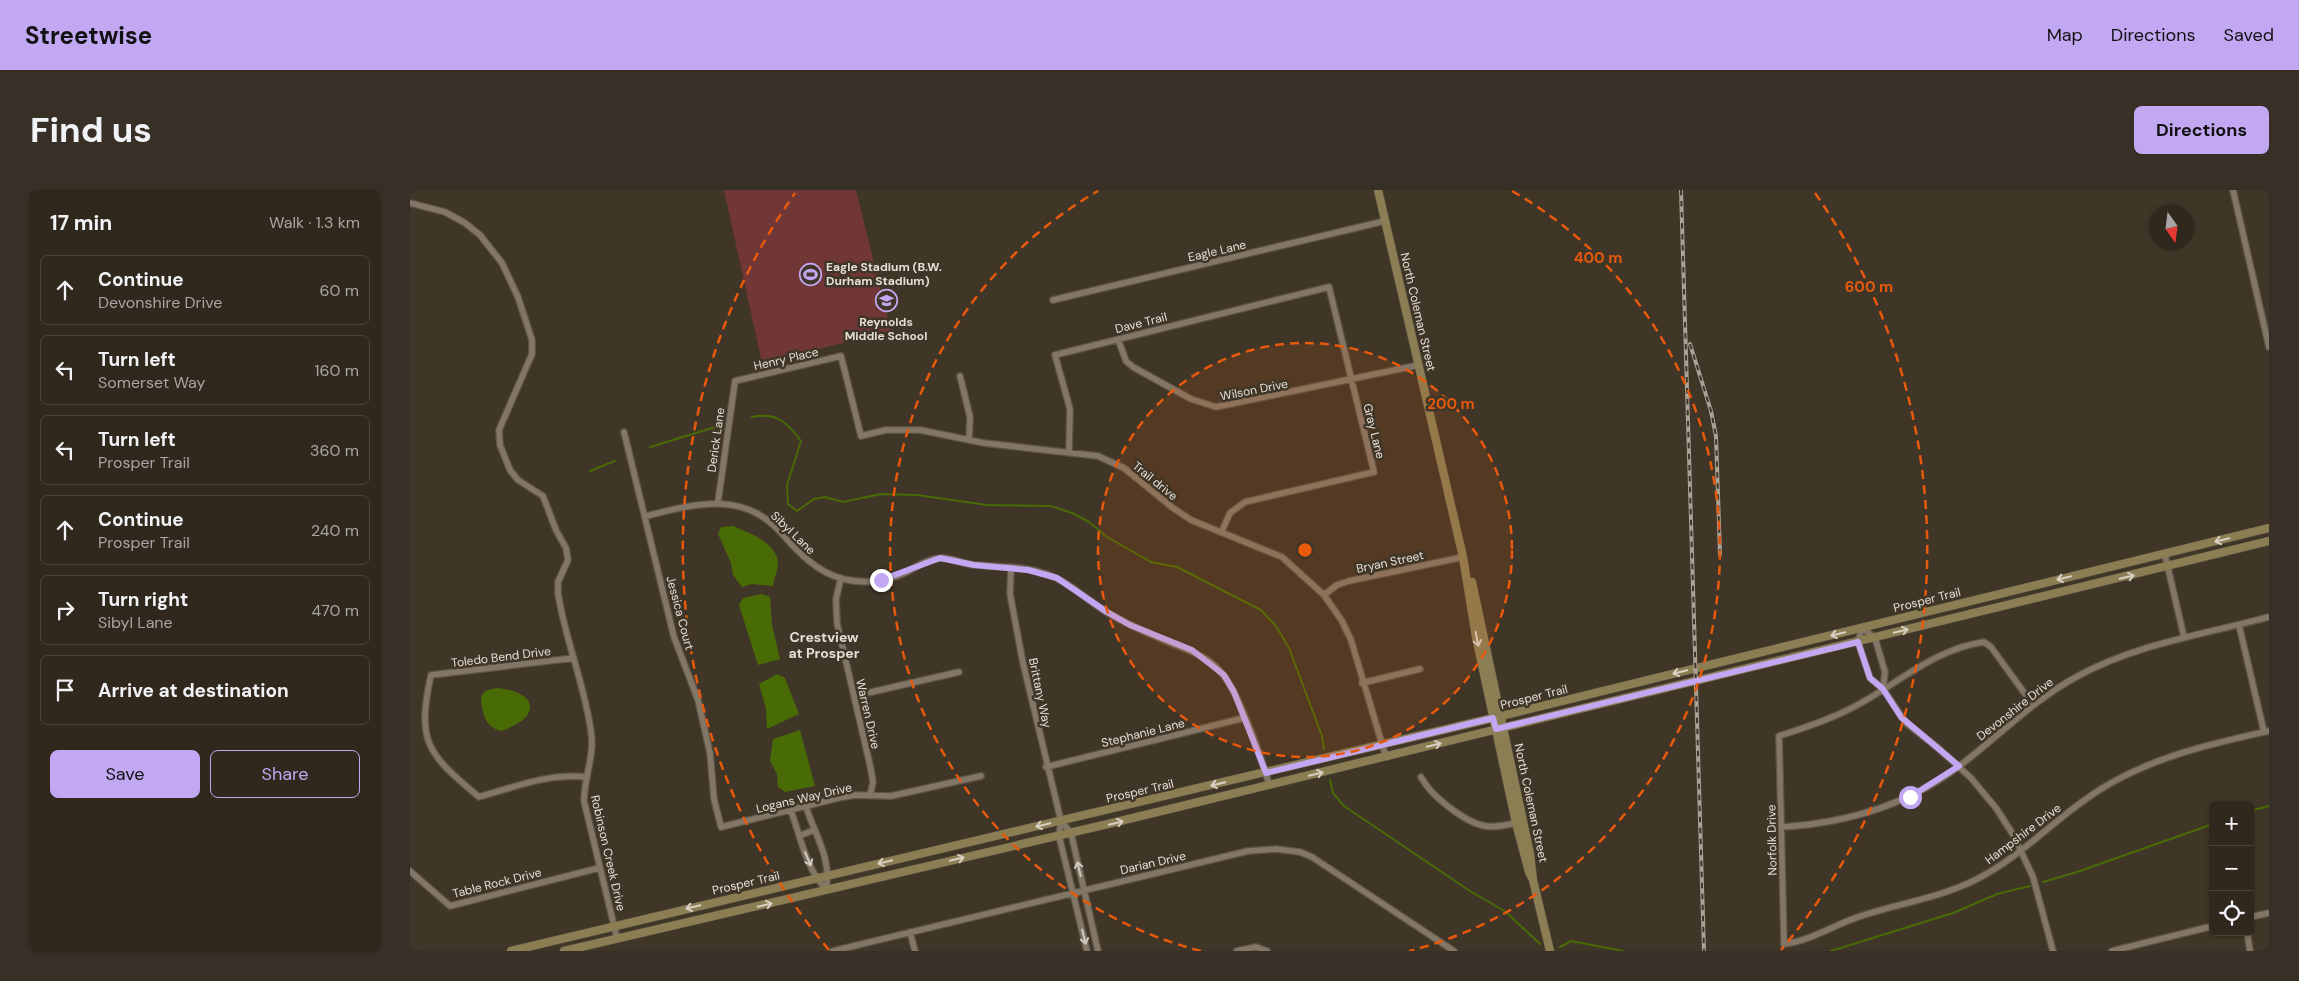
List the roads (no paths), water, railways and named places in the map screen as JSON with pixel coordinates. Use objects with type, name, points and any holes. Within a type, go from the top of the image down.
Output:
[{"type":"main road","name":"North Coleman Street","points":[[1378,190],[1463,557],[1472,583],[1516,823],[1529,872],[1533,880]]},
{"type":"main road","name":"Prosper Trail","points":[[511,951],[614,925],[1497,718],[2269,528]]},
{"type":"main road","name":"Prosper Trail","points":[[564,951],[1059,836],[2269,542]]},
{"type":"main road","points":[[2013,590],[2016,602]]},
{"type":"main road","name":"North Coleman Street","points":[[1499,728],[1530,854],[1533,880],[1550,951]]},
{"type":"street","points":[[2233,190],[2269,347]]},
{"type":"street","name":"Robinson Creek Drive","points":[[410,203],[445,212],[465,223],[480,235],[502,263],[518,297],[532,340],[532,354],[499,430],[499,439],[514,475],[543,496],[556,530],[566,548],[568,560],[558,586],[591,732],[590,760],[584,800],[617,938]]},
{"type":"street","name":"Eagle Lane","points":[[1053,300],[1384,220]]},
{"type":"street","name":"Dave Trail","points":[[1068,452],[1070,409],[1055,355],[1329,287]]},
{"type":"street","name":"Gray Lane","points":[[1222,531],[1230,513],[1245,502],[1374,472],[1329,287]]},
{"type":"street","name":"Wilson Drive","points":[[1118,339],[1126,361],[1133,367],[1191,400],[1216,407],[1419,365]]},
{"type":"street","name":"Trail drive","points":[[841,356],[862,436],[886,430],[920,430],[969,440],[1098,456],[1124,468],[1191,520],[1282,557],[1324,595],[1342,620],[1351,640],[1362,684],[1384,745],[1386,757]]},
{"type":"street","name":"Henry Place","points":[[735,381],[841,356]]},
{"type":"street","points":[[960,376],[970,417],[969,440]]},
{"type":"street","name":"Derick Lane","points":[[718,502],[735,381]]},
{"type":"street","name":"Jessica Court","points":[[624,432],[674,637],[698,700],[710,753],[714,799],[721,827]]},
{"type":"street","name":"Sibyl Lane","points":[[646,516],[694,505],[718,502],[758,514],[775,525],[806,560],[841,578],[870,582],[881,580],[940,558],[974,565],[1010,567],[1043,573],[1057,578],[1107,612],[1130,625],[1192,650],[1224,675],[1244,718],[1269,785]]},
{"type":"street","points":[[2165,555],[2184,637]]},
{"type":"street","name":"Bryan Street","points":[[1324,595],[1337,586],[1349,581],[1463,557]]},
{"type":"street","name":"Brittany Way","points":[[1010,567],[1010,594],[1046,767],[1061,821],[1059,836],[1087,951]]},
{"type":"street","name":"Warren Drive","points":[[841,578],[836,599],[837,623],[870,765],[872,782],[870,795]]},
{"type":"street","name":"Devonshire Drive","points":[[1782,827],[1839,821],[1875,811],[1928,788],[1959,766],[2033,705],[2093,668],[2135,651],[2184,637],[2269,617]]},
{"type":"street","points":[[2239,625],[2266,732]]},
{"type":"street","points":[[1883,689],[1885,672],[1875,638],[1862,628],[1858,642],[1870,678],[1883,689],[1906,723],[1959,766],[1996,808],[2022,851],[2038,892],[2053,951]]},
{"type":"street","points":[[1883,689],[1928,662],[1959,649],[1984,642],[1991,647],[2033,705]]},
{"type":"street","name":"Toledo Bend Drive","points":[[574,658],[431,676],[425,705],[424,729],[435,756],[447,770],[479,796],[549,777],[566,775],[586,777]]},
{"type":"street","points":[[1362,684],[1420,669]]},
{"type":"street","points":[[854,696],[959,672]]},
{"type":"street","name":"Norfolk Drive","points":[[1784,944],[1780,736],[1825,721],[1883,689]]},
{"type":"street","name":"Stephanie Lane","points":[[1046,767],[1244,718]]},
{"type":"street","name":"Hampshire Drive","points":[[1784,944],[1803,940],[1861,916],[1945,893],[1992,871],[2022,851],[2085,799],[2130,771],[2180,753],[2266,732]]},
{"type":"street","name":"Logans Way Drive","points":[[721,827],[838,798],[870,795],[891,796],[981,776]]},
{"type":"street","points":[[1422,777],[1432,794],[1474,822],[1492,827],[1516,823]]},
{"type":"street","points":[[806,807],[826,858],[829,875],[826,890]]},
{"type":"street","points":[[791,811],[815,878],[826,890]]},
{"type":"street","name":"Brittany Way","points":[[1061,821],[1071,833],[1098,951]]},
{"type":"street","points":[[799,836],[814,830]]},
{"type":"street","name":"Darian Drive","points":[[833,951],[1248,851],[1288,850],[1300,852],[1324,863],[1454,951]]},
{"type":"street","name":"Table Rock Drive","points":[[410,871],[450,906],[599,868]]},
{"type":"street","points":[[2254,916],[2269,913]]},
{"type":"street","points":[[2112,951],[2209,927]]},
{"type":"street","points":[[910,932],[915,951]]},
{"type":"street","points":[[2248,936],[2250,951]]},
{"type":"street","points":[[1237,951],[1256,947],[1267,951]]},
{"type":"waterway","points":[[752,417],[774,417],[786,424],[801,441],[787,485],[788,504],[797,511],[814,499],[825,497],[843,502],[881,494],[917,495],[987,505],[1051,506],[1072,513],[1089,522],[1107,537],[1151,562],[1177,567],[1261,610],[1276,626],[1289,648],[1322,736],[1324,749]]},
{"type":"waterway","points":[[650,447],[722,425]]},
{"type":"waterway","points":[[590,471],[615,461]]},
{"type":"waterway","points":[[1330,780],[1333,793],[1344,806],[1470,891],[1506,912],[1540,944]]},
{"type":"waterway","points":[[2254,810],[2269,806]]},
{"type":"waterway","points":[[2043,882],[2077,872],[2209,825]]},
{"type":"waterway","points":[[1831,951],[1953,913],[1997,894],[2030,886]]},
{"type":"waterway","points":[[1560,947],[1571,941],[1623,951]]},
{"type":"railway","points":[[1681,190],[1704,951]]},
{"type":"railway","points":[[1690,344],[1711,411],[1716,436],[1720,554]]},
{"type":"place","name":"Eagle Stadium (B.W. Durham Stadium)","points":[[810,274]]},
{"type":"place","name":"Reynolds Middle School","points":[[886,301]]},
{"type":"district","name":"Crestview at Prosper","points":[[824,646]]}]
